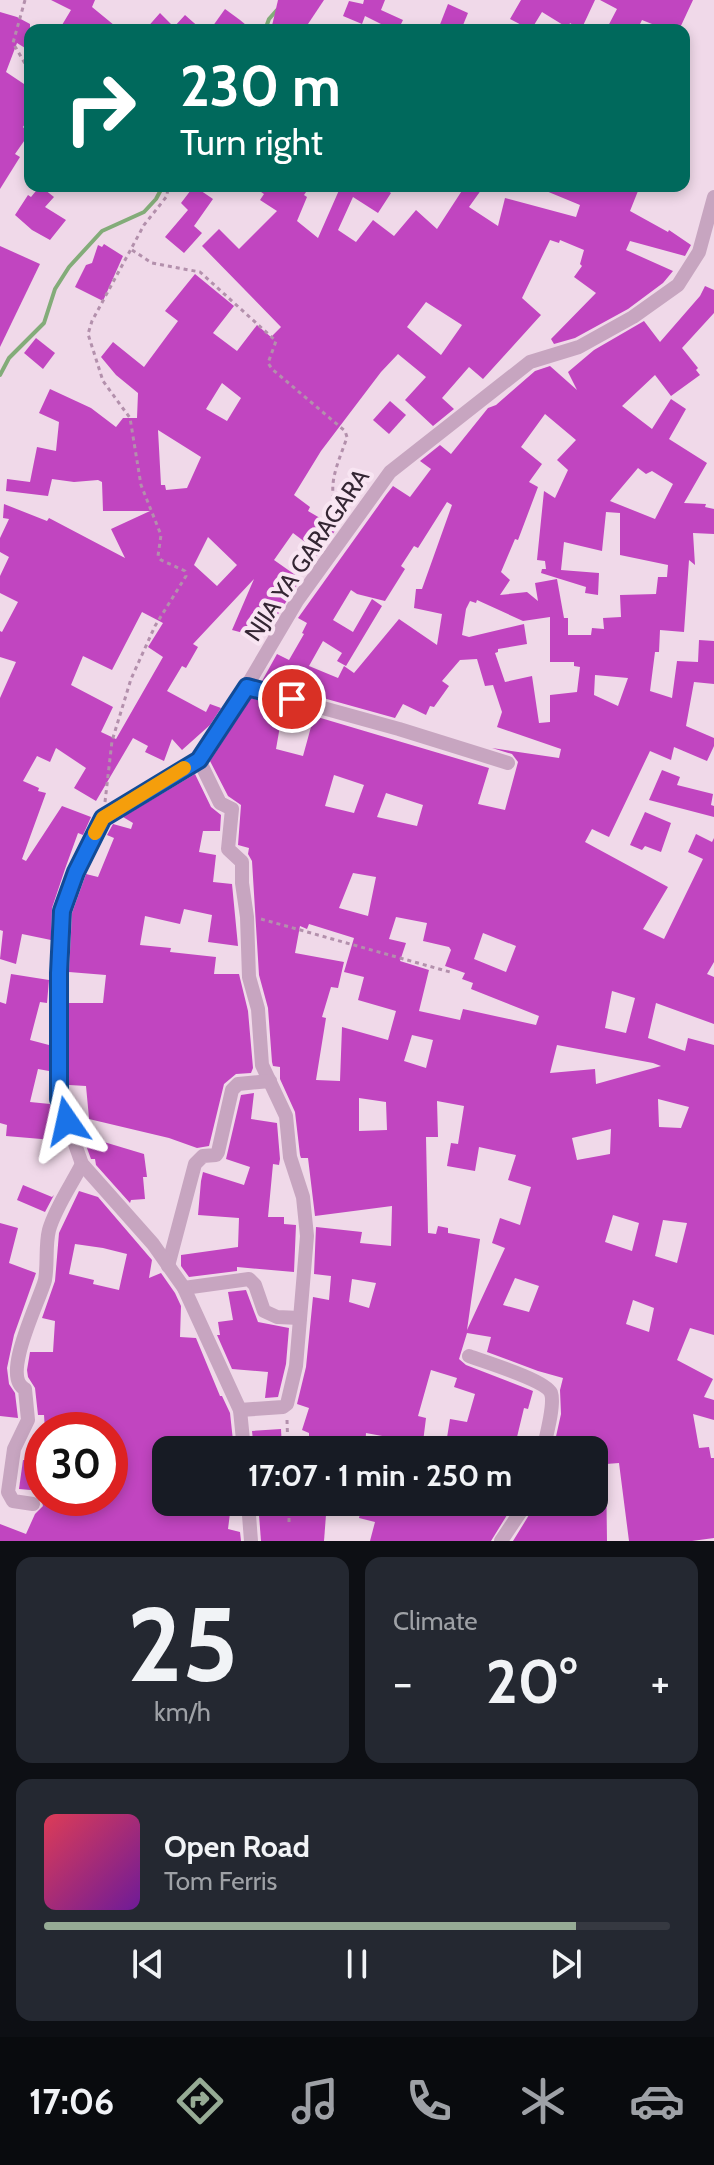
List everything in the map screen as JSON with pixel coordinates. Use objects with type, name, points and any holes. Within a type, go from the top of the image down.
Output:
[{"type":"street","name":"NJIA YA GARAGARA","points":[[103,818],[199,760],[247,687],[297,601],[390,472],[530,362],[579,347],[633,317],[678,285],[699,252],[714,197]]},
{"type":"street","points":[[247,687],[508,763]]},
{"type":"street","points":[[199,760],[220,803],[232,809],[228,849],[242,862],[249,977],[258,1009],[262,1065],[286,1116],[290,1157],[303,1197],[307,1236],[296,1366],[287,1404],[283,1407],[240,1410]]},
{"type":"street","points":[[103,818],[76,872],[62,911],[59,1099],[82,1164],[153,1244],[184,1288],[240,1410],[243,1436]]},
{"type":"street","points":[[168,1266],[195,1164],[203,1156],[218,1152],[232,1090],[238,1084],[270,1081]]},
{"type":"street","points":[[27,1412],[25,1389],[16,1380],[22,1343],[45,1279],[48,1232],[82,1164]]},
{"type":"street","points":[[184,1288],[249,1279],[255,1285],[264,1311],[277,1317],[300,1318]]},
{"type":"street","points":[[469,1356],[547,1387],[552,1401],[546,1436]]},
{"type":"street","points":[[24,1428],[14,1449],[8,1492],[13,1501],[24,1503]]},
{"type":"street","points":[[249,1516],[251,1541]]},
{"type":"street","points":[[501,1541],[518,1516]]},
{"type":"path","points":[[24,62],[13,43],[25,0]]},
{"type":"path","points":[[103,818],[112,741],[131,679],[155,626],[186,576],[185,571],[158,556],[161,535],[141,485],[130,418],[103,381],[88,334],[144,225],[167,192]]},
{"type":"path","points":[[132,250],[152,263],[200,272],[276,341],[268,363],[272,369],[345,431],[347,437],[332,485],[334,505],[351,526]]},
{"type":"path","points":[[247,917],[450,972]]},
{"type":"path","points":[[287,1404],[288,1436]]},
{"type":"path","points":[[289,1516],[289,1525]]},
{"type":"building","points":[[51,0],[95,0],[92,7],[113,24],[63,24],[71,10]]},
{"type":"building","points":[[278,0],[324,0],[308,24],[272,24]]},
{"type":"building","points":[[364,0],[385,0],[381,10],[403,20],[401,24],[381,24],[365,16],[362,24],[343,16],[349,1],[363,4]]},
{"type":"building","points":[[521,0],[595,0],[584,24],[562,24],[542,12],[535,24],[520,24],[510,19]]},
{"type":"building","points":[[600,0],[693,0],[682,24],[652,24],[642,20],[640,24],[609,24],[617,9]]},
{"type":"building","points":[[448,4],[468,13],[463,24],[440,24]]},
{"type":"building","points":[[225,9],[245,24],[214,24]]},
{"type":"building","points":[[0,12],[30,24],[24,24],[24,47],[17,43],[6,72],[24,84],[24,141],[15,154],[20,157],[0,189]]},
{"type":"building","points":[[160,13],[171,24],[150,24]]},
{"type":"building","points":[[185,15],[195,24],[177,24]]},
{"type":"building","points":[[35,192],[48,192],[54,197],[45,207],[66,220],[50,240],[15,215],[28,195],[31,197]]},
{"type":"building","points":[[189,192],[203,192],[213,199],[194,226],[202,233],[184,253],[165,237],[188,210],[181,203]]},
{"type":"building","points":[[261,192],[306,192],[304,195],[307,197],[297,221],[318,238],[338,192],[390,192],[378,213],[353,197],[338,230],[356,242],[373,220],[394,236],[416,210],[437,229],[461,192],[480,192],[469,207],[498,226],[505,198],[576,217],[580,205],[549,192],[638,192],[630,211],[691,245],[685,256],[630,241],[626,250],[673,271],[663,283],[628,309],[575,338],[554,344],[551,339],[596,293],[574,277],[582,266],[584,250],[560,240],[559,243],[550,240],[522,298],[541,315],[483,379],[469,367],[442,398],[454,409],[433,426],[405,400],[426,377],[398,354],[321,451],[294,495],[310,507],[308,511],[337,528],[317,556],[313,548],[293,533],[274,560],[301,579],[269,628],[265,626],[259,637],[232,630],[254,579],[193,644],[198,647],[167,691],[206,712],[210,704],[221,708],[210,725],[182,750],[172,739],[164,761],[145,752],[148,746],[133,738],[96,801],[74,788],[86,768],[56,748],[50,762],[37,756],[23,781],[46,793],[22,859],[26,861],[62,806],[91,817],[83,835],[78,833],[52,908],[51,940],[22,934],[16,964],[0,959],[3,931],[0,930],[0,698],[16,662],[0,657],[0,631],[18,602],[0,593],[0,576],[9,557],[0,552],[0,538],[9,519],[3,518],[4,504],[47,521],[49,518],[125,558],[111,529],[150,511],[103,511],[102,482],[98,480],[74,482],[52,479],[48,496],[6,491],[7,479],[30,482],[37,447],[56,451],[59,422],[39,413],[50,389],[91,408],[116,427],[123,418],[137,418],[138,393],[116,375],[101,357],[113,342],[144,367],[178,321],[165,311],[195,274],[234,306],[213,333],[237,351],[257,325],[271,337],[281,327],[202,246],[219,229],[239,249],[277,211],[260,200],[264,194]],"holes":[[[426,302],[462,325],[441,355],[407,327]],[[222,383],[241,398],[227,421],[206,409]],[[158,430],[201,457],[187,488],[166,490],[165,485],[161,485]],[[208,537],[237,565],[217,586],[194,565]],[[142,612],[163,623],[148,647],[163,657],[116,739],[101,732],[113,707],[71,685],[83,656],[112,670]]]},
{"type":"building","points":[[104,244],[123,256],[103,301],[75,287],[86,265],[92,263],[98,245],[102,247]]},
{"type":"building","points":[[0,246],[40,264],[0,347]]},
{"type":"building","points":[[705,286],[714,290],[714,313],[682,348],[700,375],[671,396],[655,375],[622,406],[652,429],[671,399],[686,409],[669,439],[707,463],[684,503],[706,504],[705,507],[714,509],[714,534],[693,533],[695,565],[689,560],[684,632],[660,630],[659,652],[655,652],[650,691],[672,698],[677,661],[698,662],[699,640],[714,641],[714,684],[694,682],[686,726],[714,738],[714,746],[707,761],[674,747],[671,760],[650,751],[609,837],[592,829],[585,842],[668,887],[643,929],[664,939],[703,859],[688,852],[696,834],[712,842],[714,838],[714,962],[707,974],[714,977],[714,1024],[656,1003],[648,1038],[685,1051],[688,1038],[714,1045],[714,1335],[690,1328],[677,1360],[713,1379],[704,1397],[714,1400],[714,1420],[693,1414],[699,1448],[709,1447],[711,1458],[714,1458],[714,1538],[692,1541],[629,1541],[619,1463],[608,1464],[608,1436],[556,1436],[563,1378],[487,1352],[491,1337],[467,1333],[459,1359],[466,1365],[533,1391],[528,1409],[524,1408],[517,1436],[447,1436],[450,1419],[467,1422],[475,1394],[454,1387],[457,1378],[431,1370],[418,1416],[426,1418],[424,1436],[366,1433],[366,1436],[309,1436],[302,1430],[309,1408],[297,1404],[306,1367],[313,1297],[329,1300],[331,1276],[314,1274],[316,1227],[362,1232],[360,1243],[391,1246],[392,1206],[315,1216],[308,1158],[301,1158],[295,1112],[280,1079],[280,1067],[273,1066],[272,1062],[268,1008],[259,975],[252,861],[249,848],[238,845],[241,805],[228,796],[210,761],[251,698],[288,709],[280,726],[276,749],[303,756],[314,716],[489,768],[478,804],[505,810],[518,762],[512,754],[492,748],[559,758],[561,749],[497,727],[502,712],[493,685],[485,686],[477,659],[460,660],[442,681],[449,686],[434,707],[430,706],[426,715],[403,704],[395,718],[262,681],[277,654],[289,660],[307,623],[298,618],[393,486],[410,497],[431,469],[420,461],[440,445],[451,454],[488,408],[496,405],[535,371],[550,366],[577,390],[568,372],[594,350],[644,321],[660,342]],"holes":[[[545,414],[576,440],[557,460],[568,470],[555,498],[544,491],[537,560],[545,561],[546,569],[542,569],[541,573],[586,587],[585,593],[598,595],[599,573],[561,570],[564,542],[602,551],[606,512],[620,513],[620,555],[668,565],[667,577],[658,577],[656,594],[620,595],[621,617],[603,618],[604,629],[592,628],[591,635],[568,635],[568,618],[564,618],[557,579],[535,583],[538,601],[527,592],[500,595],[510,580],[501,572],[515,539],[518,540],[538,487],[529,482],[542,464],[521,447]],[[638,468],[646,474],[652,471],[673,484],[655,519],[610,501]],[[447,502],[452,505],[422,589],[416,589],[414,608],[442,614],[437,645],[399,619],[354,673],[344,666],[338,678],[309,666],[323,641],[342,653],[337,661],[346,666],[382,606],[372,599],[353,632],[333,620],[351,590],[385,601],[405,569],[401,566],[414,546],[418,548]],[[477,600],[523,621],[550,617],[550,662],[574,662],[574,666],[580,667],[577,692],[550,695],[550,722],[539,723],[532,676],[505,682],[495,653],[498,649],[527,644],[524,624],[469,637],[462,635],[470,601],[476,603]],[[595,675],[628,678],[618,706],[594,695]],[[334,775],[364,785],[354,813],[325,806]],[[386,793],[423,805],[417,826],[377,817]],[[353,873],[376,877],[368,916],[339,908]],[[396,917],[427,923],[423,941],[451,950],[445,966],[465,973],[462,979],[473,983],[471,989],[539,1016],[536,1025],[463,1009],[460,1020],[419,1011],[429,970],[400,961],[406,943],[389,939]],[[309,924],[354,938],[344,972],[364,977],[358,1000],[396,1011],[388,1040],[342,1027],[340,1081],[316,1080],[326,1018],[322,1017],[331,987],[338,988],[344,962],[295,953],[300,926],[307,929]],[[483,933],[516,946],[506,972],[474,959]],[[612,991],[635,998],[626,1033],[605,1028]],[[412,1035],[433,1040],[426,1068],[404,1061]],[[557,1045],[661,1066],[596,1084],[595,1069],[550,1073]],[[359,1098],[386,1102],[387,1130],[359,1131]],[[658,1099],[689,1107],[681,1128],[659,1127]],[[437,1101],[464,1106],[458,1144],[451,1143],[447,1166],[475,1171],[479,1147],[516,1155],[508,1180],[531,1187],[520,1225],[500,1218],[492,1243],[505,1248],[467,1330],[480,1239],[448,1233],[448,1228],[438,1226],[436,1234],[428,1233],[426,1137],[438,1137]],[[611,1129],[610,1154],[577,1160],[572,1138]],[[613,1215],[639,1223],[632,1251],[605,1242]],[[663,1220],[687,1223],[677,1263],[655,1256]],[[515,1278],[539,1286],[529,1312],[503,1305]],[[352,1279],[376,1283],[369,1308],[349,1302]],[[633,1300],[654,1308],[649,1332],[626,1324]]]},
{"type":"building","points":[[36,338],[55,353],[43,369],[24,353]]},
{"type":"building","points":[[390,401],[406,415],[389,434],[373,420]]},
{"type":"building","points":[[662,770],[680,777],[677,785],[713,794],[711,805],[714,806],[714,817],[649,800]]},
{"type":"building","points":[[195,774],[211,807],[221,815],[220,831],[203,831],[199,852],[216,855],[213,882],[232,884],[238,946],[208,942],[212,915],[184,909],[180,924],[145,916],[140,945],[216,957],[214,974],[239,974],[248,1011],[253,1068],[251,1073],[236,1074],[224,1084],[209,1146],[197,1148],[89,1119],[84,1136],[144,1154],[147,1177],[143,1177],[145,1199],[131,1200],[130,1203],[96,1165],[95,1159],[91,1159],[77,1121],[89,1118],[86,1086],[69,1085],[69,1003],[103,1003],[106,975],[69,972],[72,913],[86,874],[98,877],[114,838],[107,835],[113,824],[131,829],[133,823],[123,817]]},
{"type":"building","points":[[645,812],[671,823],[661,852],[630,845]]},
{"type":"building","points":[[11,974],[49,980],[47,1003],[40,1002],[30,1040],[49,1045],[49,1071],[38,1069],[30,1102],[50,1104],[55,1117],[53,1140],[6,1136],[7,1125],[0,1123],[0,1002],[6,1004]]},
{"type":"building","points":[[254,1093],[251,1119],[277,1123],[280,1159],[279,1165],[273,1164],[268,1217],[284,1217],[284,1224],[296,1225],[294,1272],[237,1267],[237,1271],[189,1277],[181,1266],[181,1255],[238,1247],[239,1218],[198,1215],[201,1181],[203,1172],[244,1185],[250,1167],[226,1159],[241,1095]]},
{"type":"building","points":[[23,1185],[52,1197],[54,1195],[45,1212],[17,1200]]},
{"type":"building","points":[[79,1191],[98,1197],[152,1260],[149,1278],[161,1273],[175,1293],[181,1306],[180,1337],[196,1338],[230,1413],[232,1436],[152,1436],[152,1516],[230,1516],[228,1529],[240,1532],[241,1541],[0,1541],[0,1524],[26,1534],[34,1516],[128,1516],[128,1412],[38,1412],[35,1388],[27,1370],[30,1352],[53,1352],[55,1321],[42,1318],[55,1281],[59,1233]],"holes":[[[75,1244],[127,1254],[119,1290],[69,1274]]]},
{"type":"building","points":[[0,1223],[18,1228],[9,1263],[36,1273],[14,1335],[7,1368],[9,1384],[15,1393],[18,1418],[0,1416]]},
{"type":"building","points":[[246,1290],[258,1322],[289,1328],[286,1364],[278,1397],[265,1398],[268,1372],[232,1369],[217,1335],[220,1335],[218,1322],[233,1320],[228,1292]]},
{"type":"building","points":[[281,1429],[281,1436],[253,1436],[252,1431]]},
{"type":"building","points":[[23,1460],[24,1460],[24,1489],[19,1489]]},
{"type":"building","points":[[259,1516],[326,1516],[324,1541],[261,1541]]},
{"type":"building","points":[[506,1516],[491,1541],[370,1541],[375,1522],[359,1518]]},
{"type":"building","points":[[528,1516],[607,1516],[607,1541],[513,1541]]},
{"type":"waterway","points":[[267,24],[277,10]]},
{"type":"waterway","points":[[0,375],[9,358],[44,323],[55,289],[69,267],[102,231],[144,212],[160,192]]},
{"type":"slow traffic","points":[[95,833],[103,818],[184,768]]},
{"type":"route","points":[[67,1121],[59,1099],[62,911],[76,872],[103,818],[199,760],[247,687],[292,699]]}]
